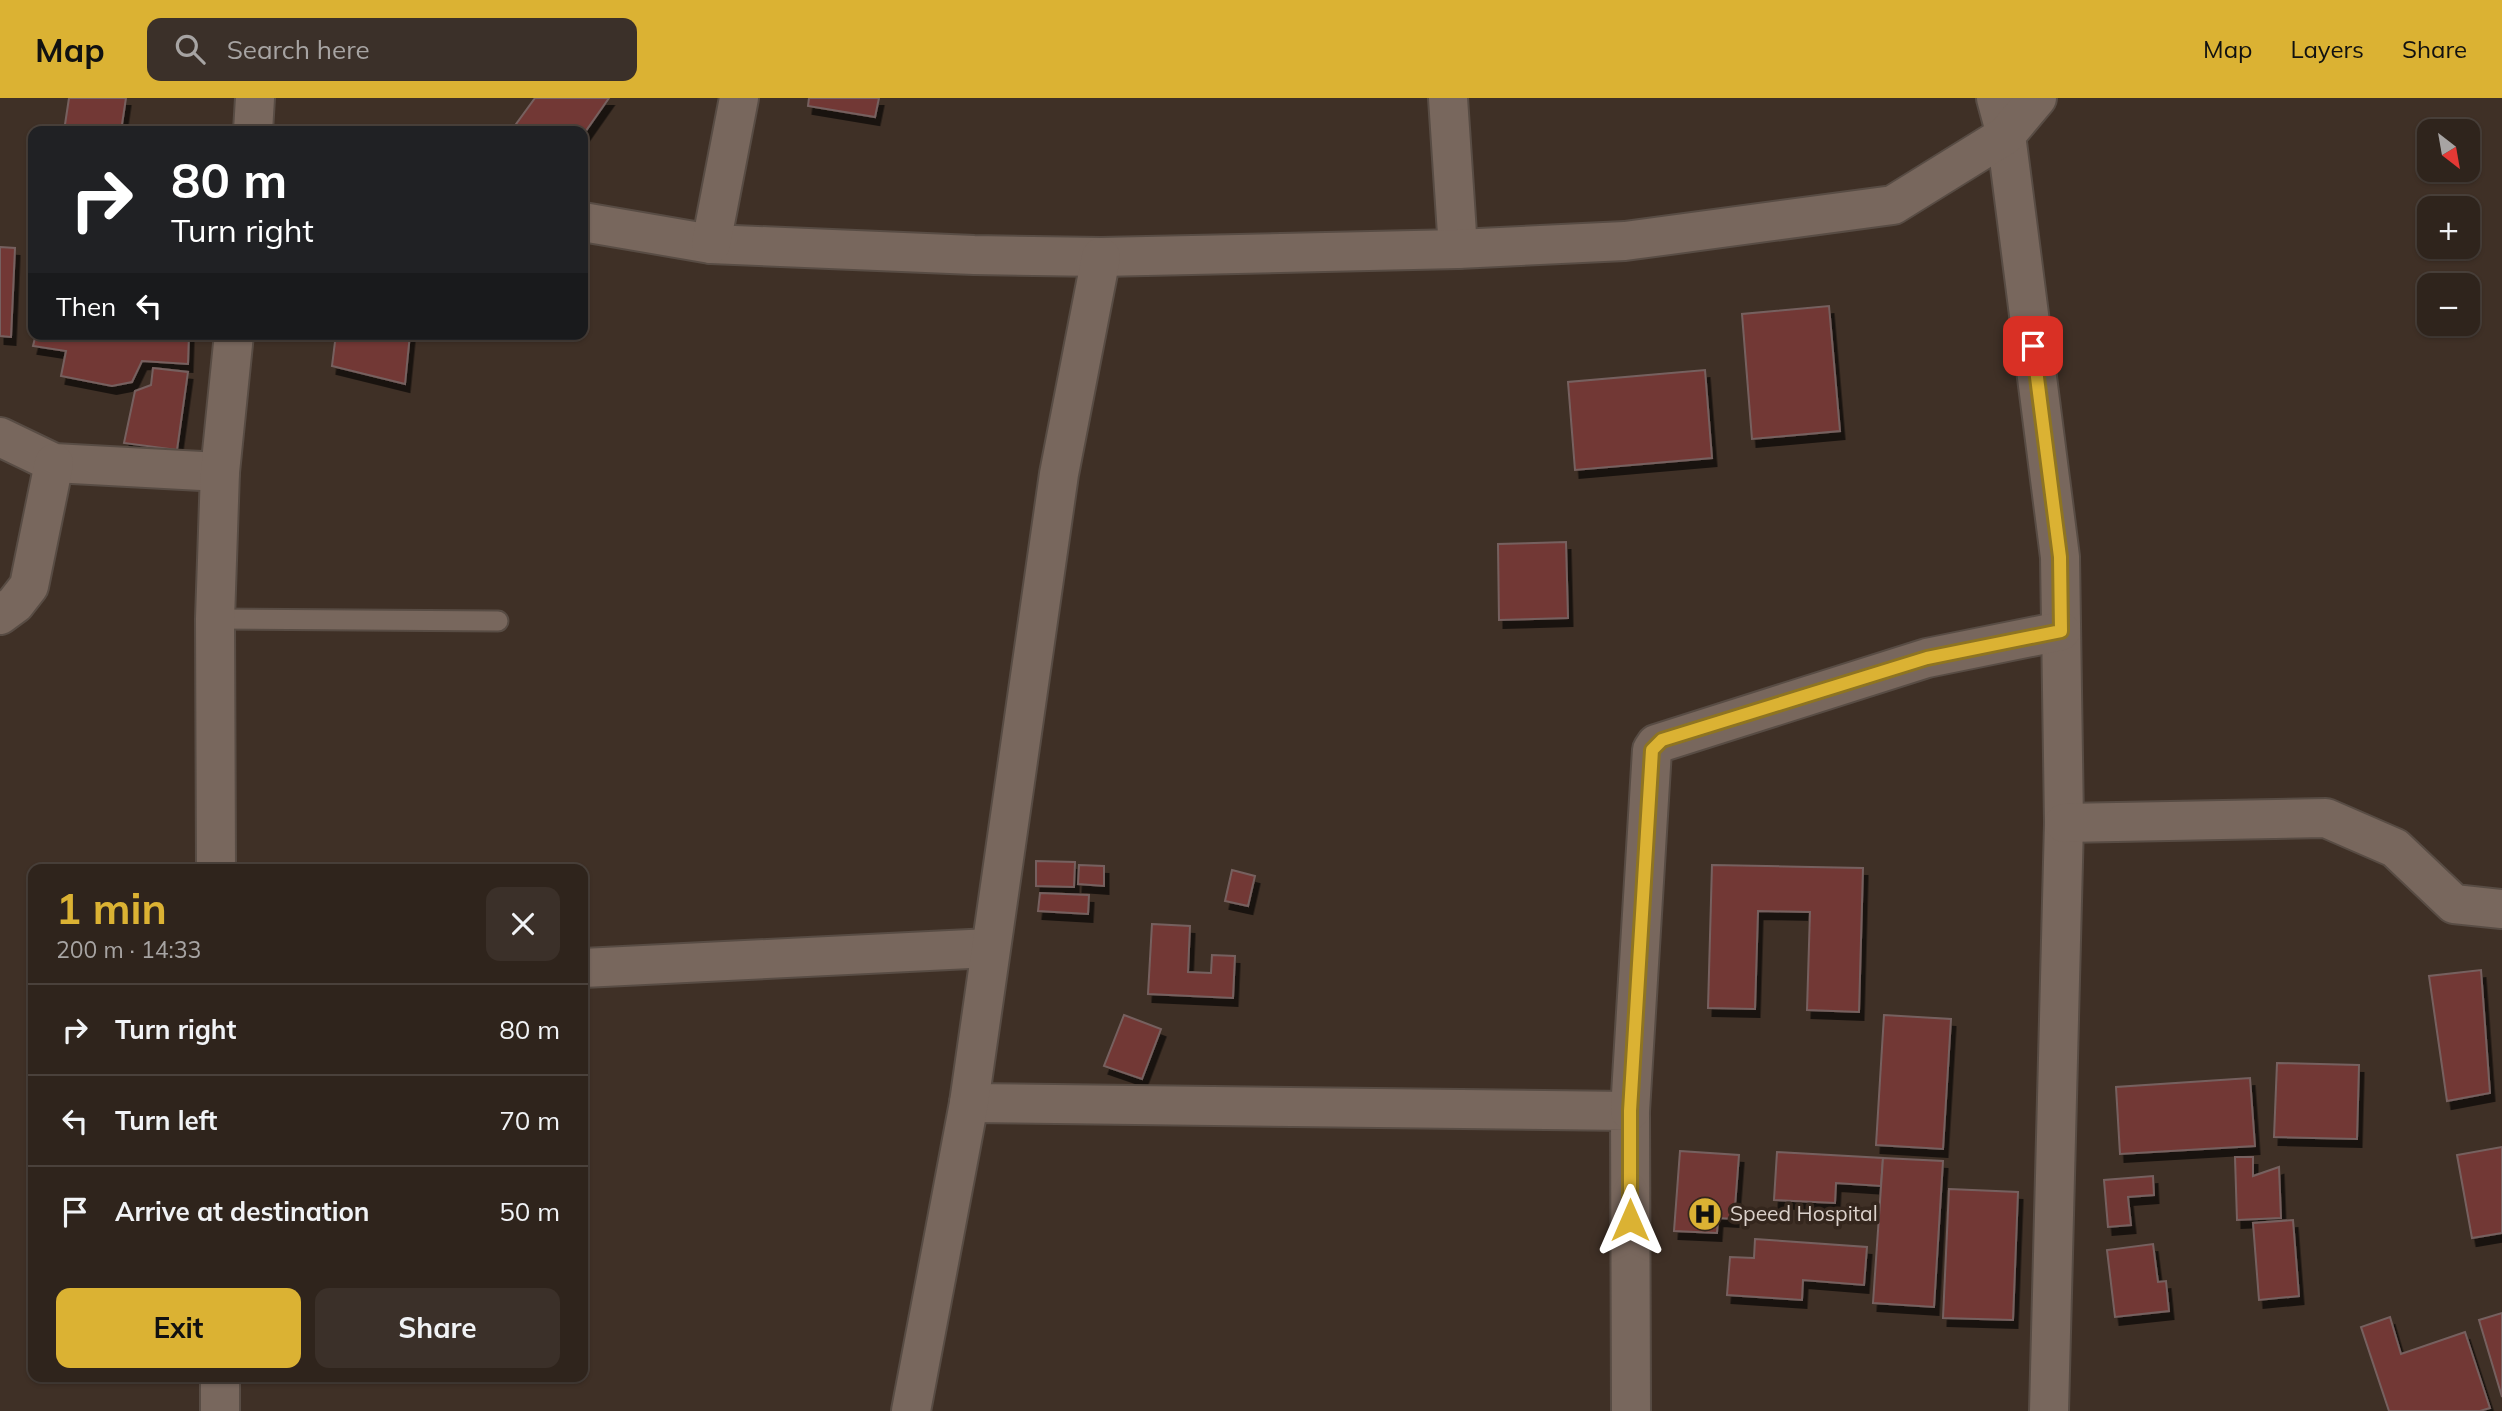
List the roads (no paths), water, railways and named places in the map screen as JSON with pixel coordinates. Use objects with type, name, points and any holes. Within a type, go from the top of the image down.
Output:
[{"type":"street","points":[[253,126],[255,98]]},
{"type":"street","points":[[711,244],[739,98]]},
{"type":"street","points":[[1448,98],[1458,249]]},
{"type":"street","points":[[1996,98],[2006,135],[2060,557],[2064,823],[2049,1411]]},
{"type":"street","points":[[588,223],[711,244],[974,255],[1101,257],[1458,249],[1625,241],[1893,205],[2006,135],[2036,98]]},
{"type":"street","points":[[911,1411],[969,1104],[1059,474],[1101,257]]},
{"type":"street","points":[[216,864],[215,619],[220,472],[233,340]]},
{"type":"street","points":[[0,437],[54,463],[220,472]]},
{"type":"street","points":[[0,615],[15,604],[30,586],[54,463]]},
{"type":"street","points":[[1631,1411],[1630,1111],[1652,750],[1662,740],[1927,658],[2061,631]]},
{"type":"street","points":[[2064,823],[2326,818],[2395,848],[2454,904],[2502,909]]},
{"type":"street","points":[[588,968],[990,948]]},
{"type":"street","points":[[969,1104],[1630,1111]]},
{"type":"street","points":[[220,1382],[220,1411]]},
{"type":"lane","points":[[215,619],[498,621]]},
{"type":"place","name":"Speed Hospital","points":[[1705,1214]]}]
